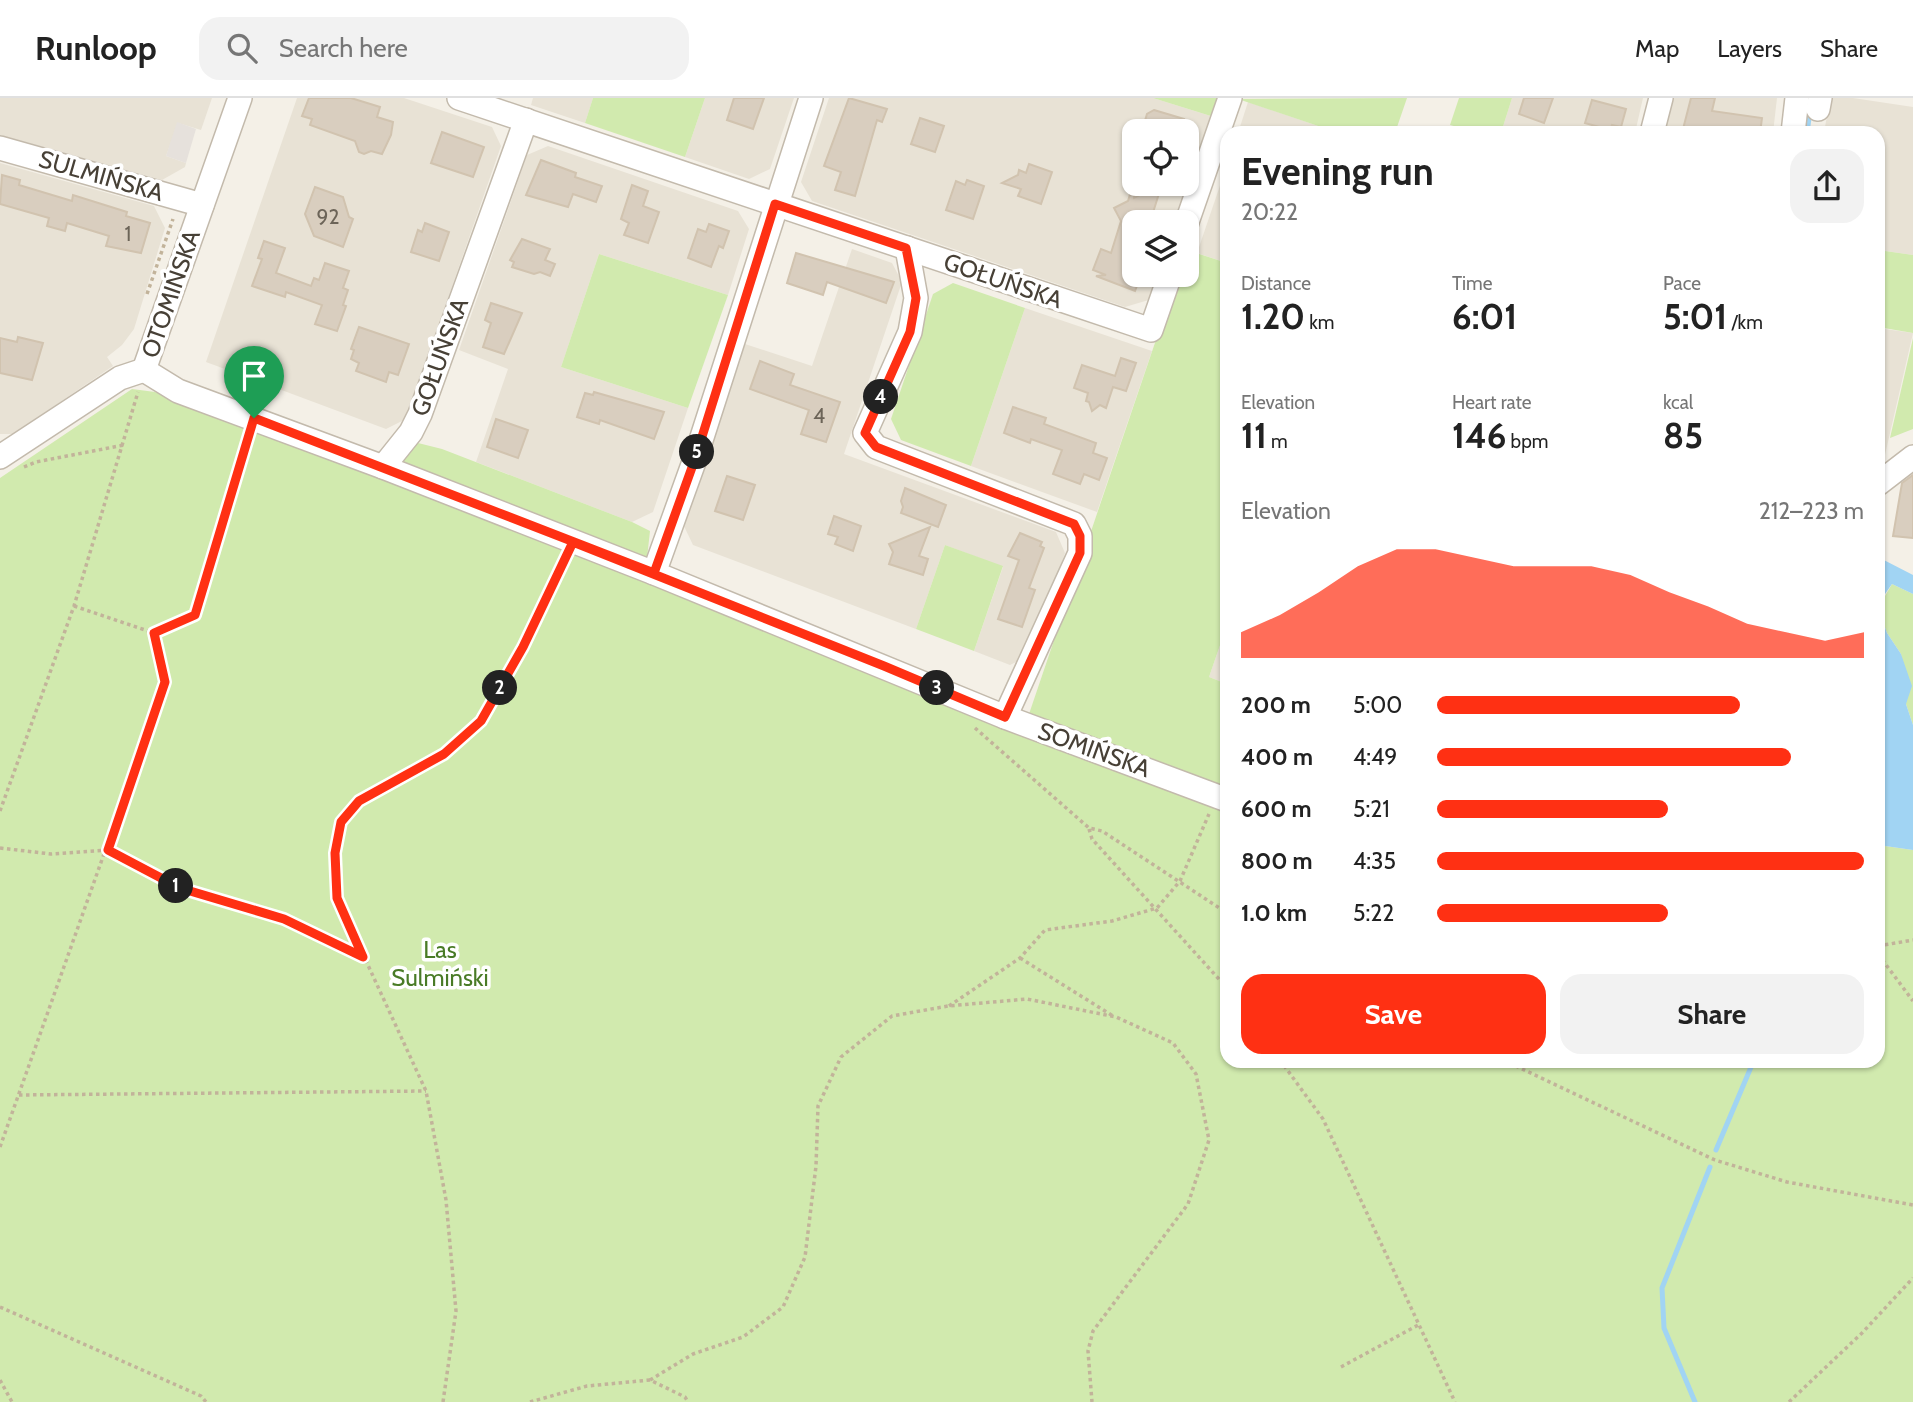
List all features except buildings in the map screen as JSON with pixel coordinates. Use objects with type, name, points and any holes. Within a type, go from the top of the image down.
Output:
[{"type":"street","name":"OTOMIŃSKA","points":[[6,465],[120,378],[144,370],[240,98]]},
{"type":"street","name":"GOŁUŃSKA","points":[[459,98],[1151,330],[1166,287]]},
{"type":"street","points":[[654,573],[695,459],[811,98]]},
{"type":"street","points":[[1220,126],[1230,98]]},
{"type":"street","points":[[1654,126],[1661,98]]},
{"type":"street","points":[[1794,126],[1797,98]]},
{"type":"street","name":"GOŁUŃSKA","points":[[383,467],[411,432],[420,414],[526,120]]},
{"type":"street","points":[[1191,210],[1220,127]]},
{"type":"street","name":"SULMIŃSKA","points":[[0,148],[202,205]]},
{"type":"street","points":[[906,248],[916,298],[910,332],[865,433],[876,447],[1074,524],[1080,536],[1080,553],[1005,717]]},
{"type":"street","name":"SOMIŃSKA","points":[[144,370],[178,391],[383,467],[654,573],[1005,717],[1220,798]]},
{"type":"street","points":[[1885,479],[1913,457]]},
{"type":"path","points":[[0,811],[74,606],[124,445],[144,370]]},
{"type":"path","points":[[74,606],[154,633],[195,615],[254,418]]},
{"type":"path","points":[[6,465],[124,445]]},
{"type":"path","points":[[443,1402],[456,1311],[446,1200],[426,1091],[337,898],[335,853],[341,822],[359,801],[444,754],[481,721],[523,647],[573,542]]},
{"type":"path","points":[[0,1147],[108,850],[165,682],[154,633]]},
{"type":"path","points":[[975,728],[1089,828],[1102,831],[1220,908]]},
{"type":"path","points":[[948,1006],[1020,958],[1045,930],[1112,920],[1157,908],[1181,881],[1220,800]]},
{"type":"path","points":[[1089,828],[1092,839],[1220,980]]},
{"type":"path","points":[[0,848],[51,854],[108,850],[180,888],[284,919],[363,957]]},
{"type":"path","points":[[1885,945],[1913,940]]},
{"type":"path","points":[[1020,958],[1115,1017],[1172,1043],[1196,1074],[1209,1140],[1188,1204],[1093,1331],[1088,1351],[1093,1402]]},
{"type":"path","points":[[1885,963],[1913,1000]]},
{"type":"path","points":[[530,1402],[587,1386],[650,1380],[693,1354],[743,1337],[783,1307],[805,1257],[816,1166],[818,1105],[841,1057],[892,1016],[948,1006],[1027,999],[1115,1017]]},
{"type":"path","points":[[1286,1068],[1323,1119],[1455,1402]]},
{"type":"path","points":[[1520,1068],[1715,1160],[1787,1182],[1913,1205]]},
{"type":"path","points":[[19,1095],[426,1091]]},
{"type":"path","points":[[1789,1402],[1862,1333],[1913,1278]]},
{"type":"path","points":[[0,1307],[201,1396],[206,1402]]},
{"type":"path","points":[[1341,1367],[1420,1324]]},
{"type":"path","points":[[0,1380],[12,1402]]},
{"type":"path","points":[[650,1380],[685,1397],[688,1402]]},
{"type":"shaded area","points":[[0,98],[212,98],[201,130],[178,123],[166,156],[186,163],[185,167],[162,180],[0,135]]},
{"type":"shaded area","points":[[297,98],[404,98],[492,127],[501,146],[406,419],[386,429],[206,362]]},
{"type":"shaded area","points":[[533,98],[593,98],[585,123],[531,105]]},
{"type":"shaded area","points":[[705,98],[794,98],[770,169],[749,179],[685,157]]},
{"type":"shaded area","points":[[829,98],[1153,98],[1214,117],[1199,162],[1199,119],[1122,119],[1122,196],[1188,196],[1183,210],[1122,210],[1122,287],[1156,287],[1152,299],[1125,307],[812,201],[801,182]]},
{"type":"shaded area","points":[[1512,98],[1643,98],[1637,126],[1503,126]]},
{"type":"shaded area","points":[[1672,98],[1777,98],[1774,126],[1666,126]]},
{"type":"shaded area","points":[[1830,98],[1853,98],[1913,107],[1913,255],[1885,251],[1885,126],[1825,126]]},
{"type":"shaded area","points":[[1248,102],[1318,126],[1240,126]]},
{"type":"shaded area","points":[[177,122],[196,129],[186,163],[166,156]]},
{"type":"shaded area","points":[[548,146],[738,211],[749,229],[728,295],[599,254],[561,367],[688,408],[653,512],[632,522],[476,462],[508,369],[459,350],[527,155]]},
{"type":"shaded area","points":[[0,163],[154,206],[165,228],[134,329],[122,345],[107,357],[113,366],[13,434],[0,434]]},
{"type":"shaded area","points":[[1220,186],[1220,261],[1199,254],[1199,247]]},
{"type":"shaded area","points":[[852,249],[892,263],[902,282],[844,454],[1056,532],[1065,553],[1030,655],[1010,665],[974,651],[1003,567],[945,545],[916,629],[693,545],[683,524],[745,344],[812,366]]},
{"type":"shaded area","points":[[1025,308],[1152,351],[1097,512],[971,466]]},
{"type":"shaded area","points":[[1885,329],[1913,333],[1885,455]]},
{"type":"shaded area","points":[[1220,645],[1220,681],[1209,677]]},
{"type":"green space","points":[[593,98],[705,98],[685,157],[585,123]]},
{"type":"green space","points":[[1153,98],[1221,98],[1214,117]]},
{"type":"green space","points":[[1407,98],[1397,126],[1318,126],[1238,99]]},
{"type":"green space","points":[[1459,98],[1512,98],[1503,126],[1450,125]]},
{"type":"green space","points":[[1885,251],[1913,255],[1913,333],[1885,328]]},
{"type":"green space","points":[[599,254],[728,295],[688,408],[561,367]]},
{"type":"green space","points":[[1199,254],[1220,261],[1220,645],[1209,677],[1220,681],[1220,794],[1028,717],[1174,287],[1199,287]]},
{"type":"green space","points":[[953,283],[1025,308],[971,466],[901,440],[891,419],[933,294]]},
{"type":"green space","points":[[1913,338],[1913,429],[1890,438]]},
{"type":"green space","name":"Las Sulmiński","points":[[132,389],[155,392],[377,473],[414,442],[442,449],[632,522],[650,531],[645,576],[1220,807],[1220,1068],[1885,1068],[1885,846],[1913,850],[1913,1402],[0,1402],[0,478]]},
{"type":"green space","points":[[945,545],[1003,566],[974,651],[916,629]]},
{"type":"green space","points":[[1892,584],[1913,594],[1913,725],[1906,704],[1901,654],[1885,627],[1885,596]]},
{"type":"water","points":[[1885,561],[1913,575],[1913,594],[1892,584],[1885,594]]},
{"type":"water","points":[[1885,627],[1901,654],[1912,686],[1906,704],[1913,725],[1913,850],[1885,846]]},
{"type":"waterway","points":[[1808,126],[1810,111]]},
{"type":"waterway","points":[[1716,1150],[1751,1068]]},
{"type":"waterway","points":[[1695,1402],[1664,1328],[1662,1288],[1710,1167]]},
{"type":"route","points":[[775,204],[906,248],[916,298],[910,332],[865,433],[876,447],[1074,524],[1080,536],[1080,553],[1005,717],[573,542],[523,647],[481,721],[444,754],[359,801],[341,822],[335,853],[337,898],[363,957],[284,919],[180,888],[108,850],[165,682],[154,633],[195,615],[254,418],[654,573],[695,459],[775,204]]}]
